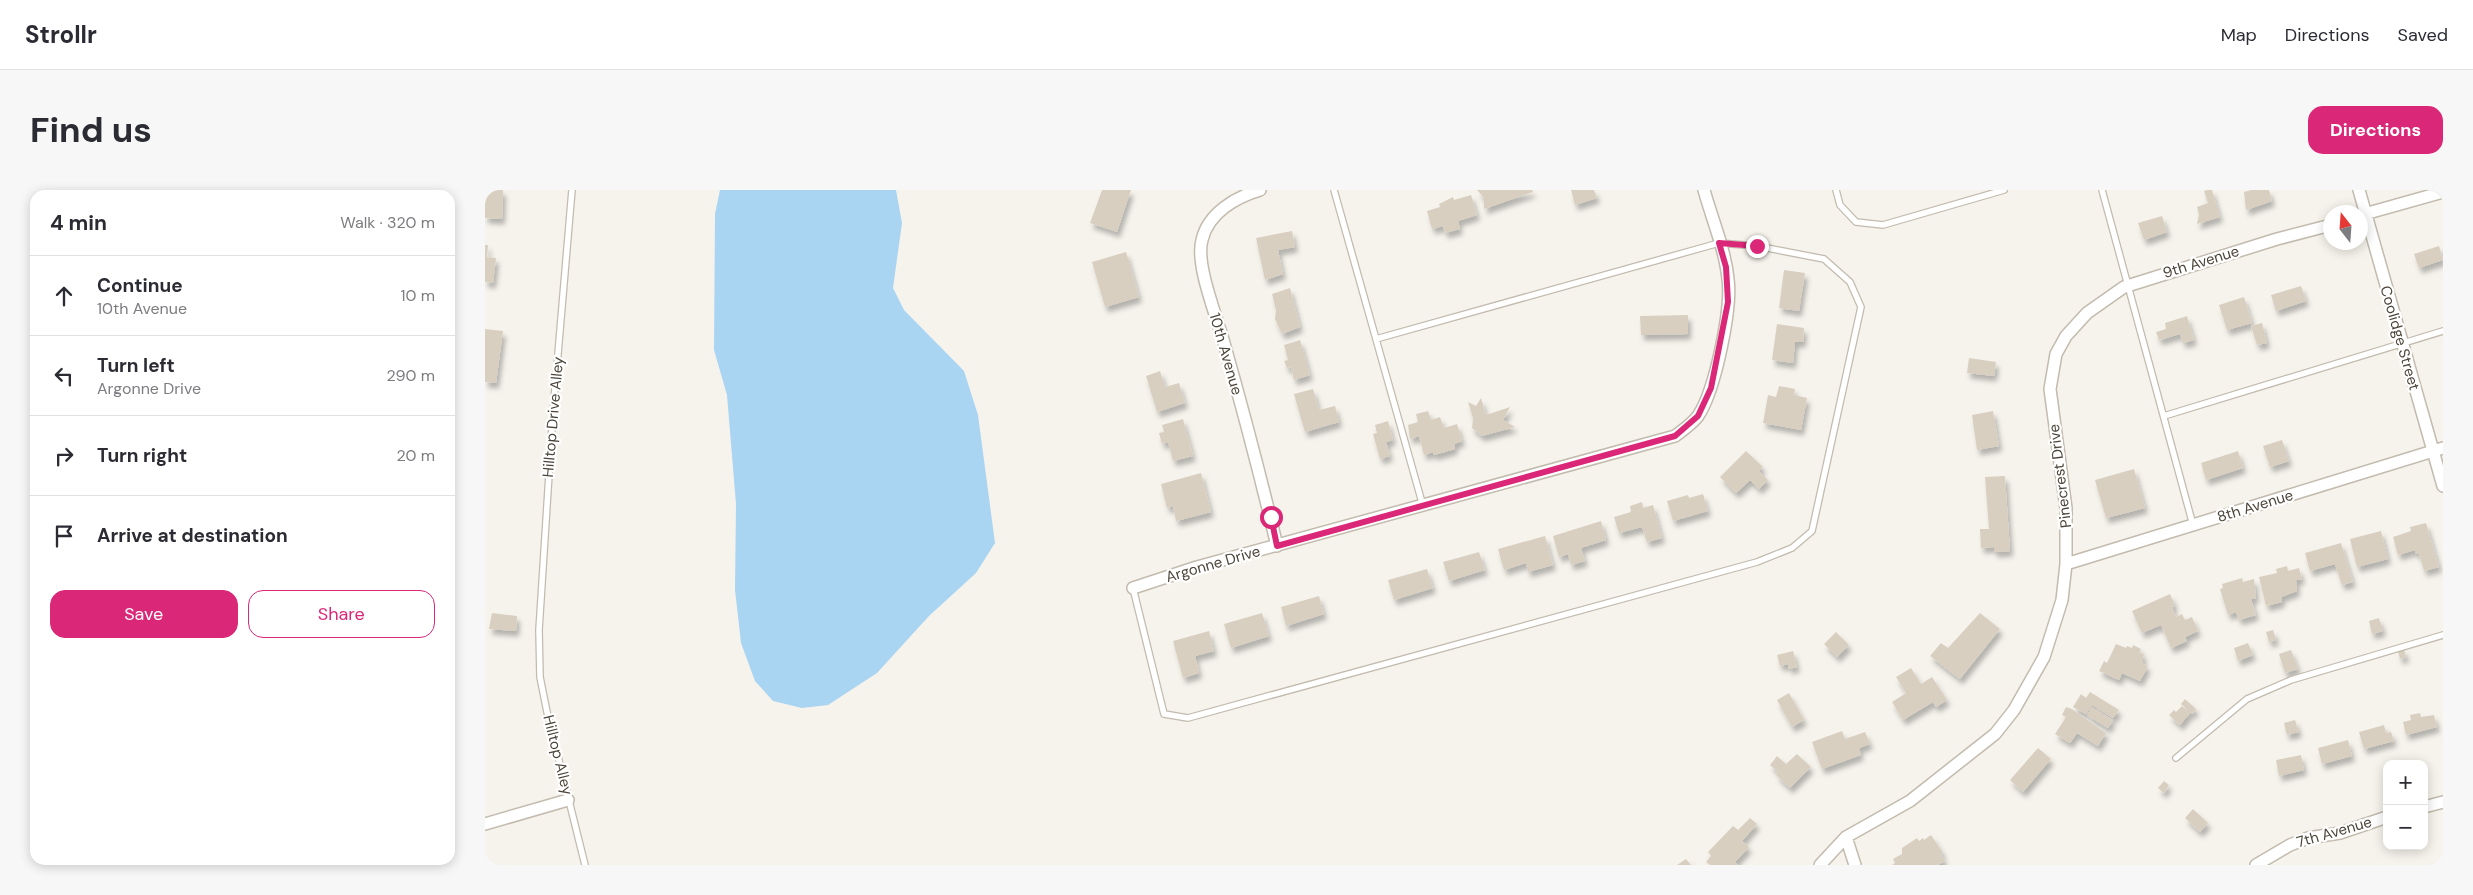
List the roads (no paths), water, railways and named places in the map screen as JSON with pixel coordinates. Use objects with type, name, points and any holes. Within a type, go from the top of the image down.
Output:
[{"type":"street","name":"10th Avenue","points":[[1260,190],[1245,194],[1222,210],[1213,218],[1201,242],[1204,278],[1223,341],[1277,546]]},
{"type":"street","name":"Argonne Drive","points":[[1133,588],[1197,567],[1675,436],[1698,416],[1711,388],[1728,302],[1726,267],[1704,190]]},
{"type":"street","name":"Coolidge Street","points":[[2359,190],[2362,205]]},
{"type":"street","points":[[2368,213],[2443,192]]},
{"type":"street","name":"9th Avenue","points":[[2081,319],[2105,298],[2128,286],[2277,238],[2323,227]]},
{"type":"street","name":"Coolidge Street","points":[[2368,231],[2402,344],[2438,449],[2443,486]]},
{"type":"street","name":"Pinecrest Drive","points":[[1820,865],[1846,837],[1917,796],[1995,734],[2014,710],[2044,657],[2063,600],[2066,564],[2066,508],[2050,389],[2055,354],[2066,336],[2081,319]]},
{"type":"street","name":"8th Avenue","points":[[2066,564],[2438,449]]},
{"type":"street","points":[[485,824],[569,800]]},
{"type":"street","points":[[2428,807],[2443,802]]},
{"type":"street","name":"7th Avenue","points":[[2257,865],[2273,860],[2308,838],[2340,833],[2383,818]]},
{"type":"street","points":[[1846,837],[1855,865]]},
{"type":"lane","name":"Hilltop Drive Alley","points":[[539,644],[543,546],[572,190]]},
{"type":"lane","points":[[1334,190],[1423,506]]},
{"type":"lane","points":[[1836,190],[1840,205],[1857,222],[1883,225],[2005,190]]},
{"type":"lane","points":[[2102,190],[2193,525]]},
{"type":"lane","points":[[1133,588],[1164,714],[1188,718],[1757,562],[1792,548],[1812,531],[1861,307],[1850,282],[1824,259],[1757,246],[1719,243],[1376,339]]},
{"type":"lane","points":[[2164,416],[2443,331]]},
{"type":"lane","points":[[2176,758],[2247,700],[2291,680],[2443,635]]},
{"type":"lane","name":"Hilltop Alley","points":[[539,644],[544,695],[585,865]]},
{"type":"water","points":[[720,190],[896,190],[902,223],[893,288],[904,310],[964,371],[978,415],[995,543],[976,573],[929,616],[877,673],[828,705],[802,708],[773,701],[755,681],[741,643],[735,590],[736,504],[727,395],[714,350],[715,214]]}]
